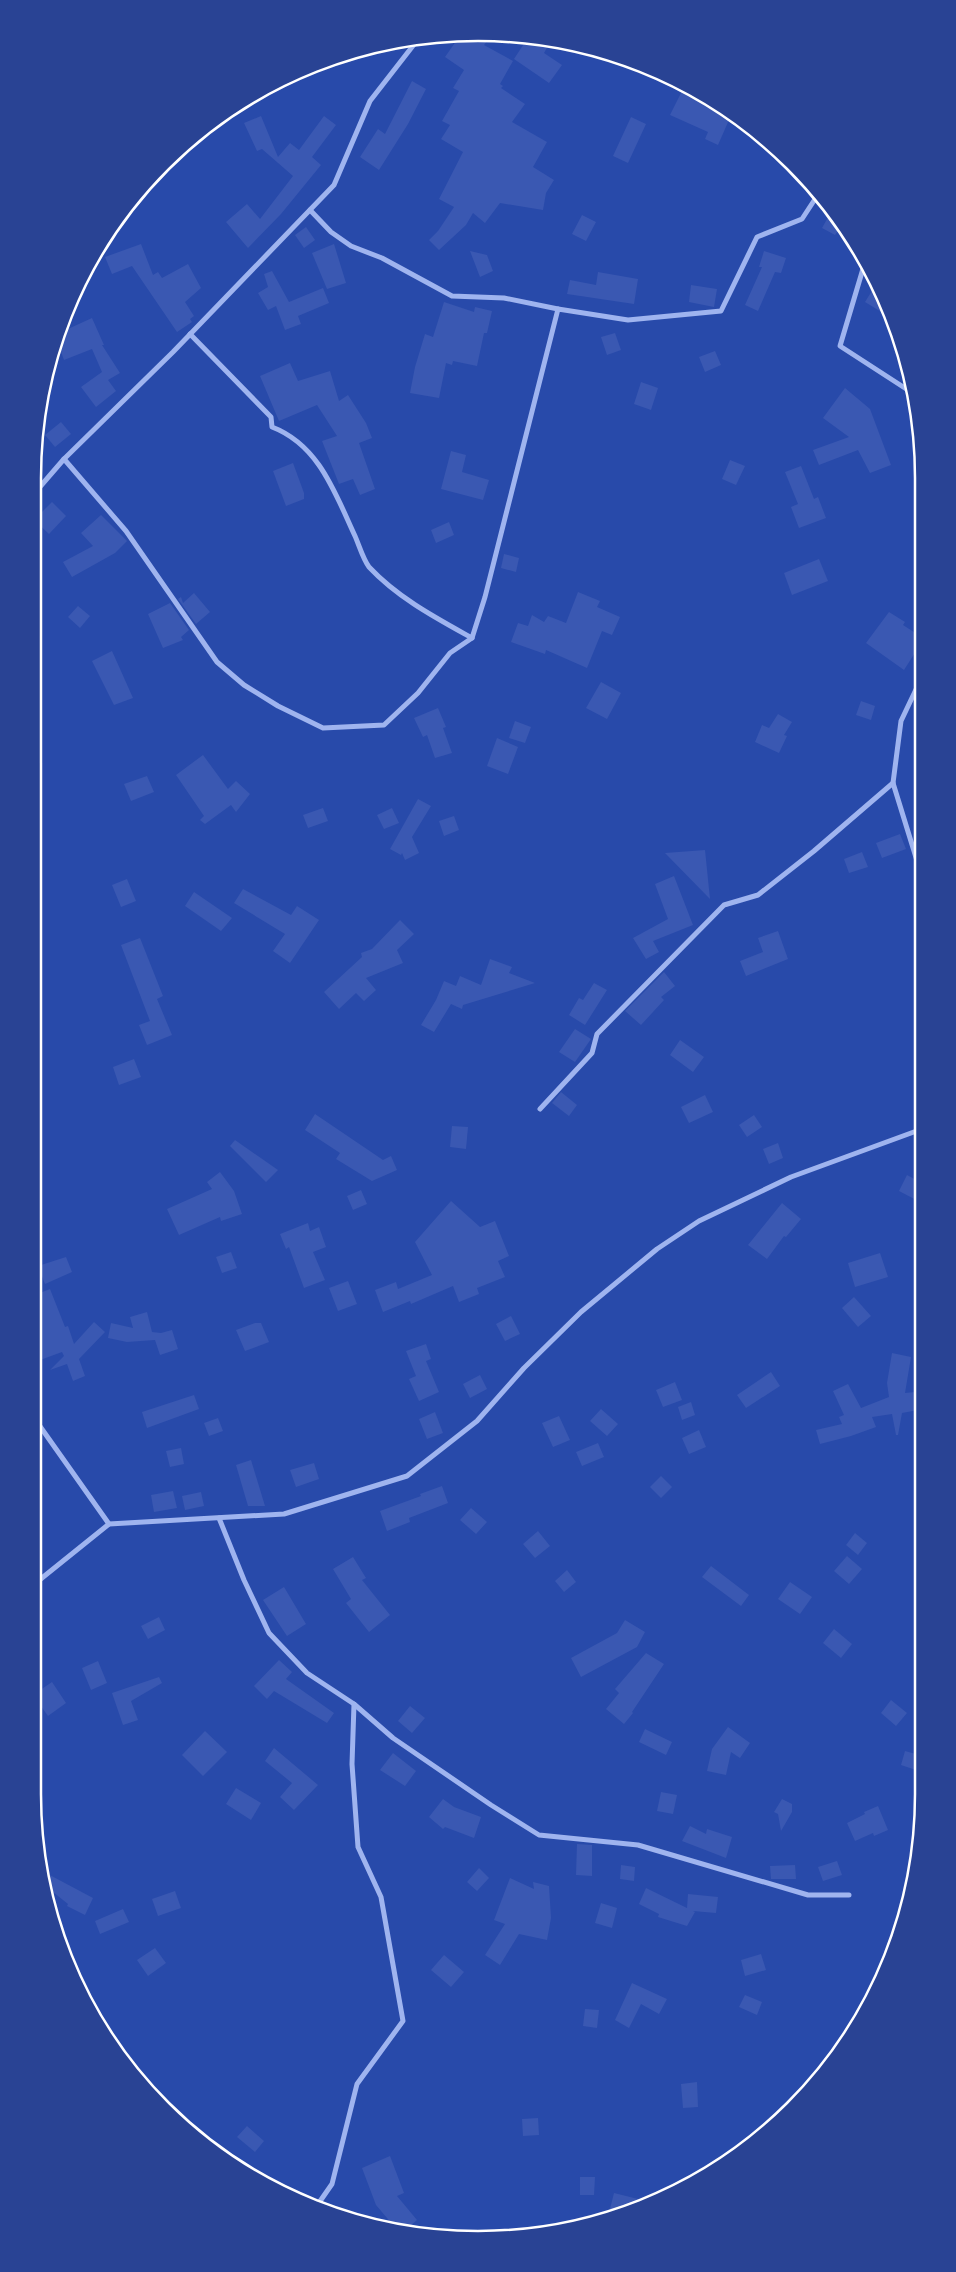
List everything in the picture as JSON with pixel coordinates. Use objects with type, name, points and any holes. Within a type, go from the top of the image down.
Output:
[{"type":"street","points":[[41,485],[64,458],[190,334],[334,185],[370,101],[412,47]]},
{"type":"street","points":[[310,210],[331,232],[351,246],[382,258],[452,296],[504,298],[628,320],[722,312],[757,237],[802,219],[814,200]]},
{"type":"street","points":[[862,271],[840,346],[905,388]]},
{"type":"street","points":[[64,458],[126,531],[217,662],[244,686],[278,706],[323,728],[384,725],[418,692],[450,653],[472,638],[487,588],[558,309]]},
{"type":"street","points":[[190,334],[271,417],[272,427],[284,432],[305,446],[328,478],[368,566],[415,607],[472,638]]},
{"type":"street","points":[[915,692],[901,721],[893,783],[915,851]]},
{"type":"street","points":[[540,1109],[592,1053],[597,1034],[724,905],[758,895],[814,851],[893,783]]},
{"type":"street","points":[[41,1579],[109,1524],[284,1514],[407,1476],[477,1421],[524,1368],[581,1312],[657,1249],[699,1221],[791,1177],[915,1132]]},
{"type":"street","points":[[41,1427],[109,1524]]},
{"type":"street","points":[[219,1518],[269,1633],[307,1673],[354,1704],[392,1738],[539,1835],[638,1845],[808,1895],[849,1895]]},
{"type":"street","points":[[320,2201],[332,2184],[357,2084],[403,2021],[381,1897],[358,1847],[352,1764],[354,1704]]},
{"type":"shaded area","points":[[449,42],[507,42],[535,45],[591,56],[618,64],[671,86],[721,115],[766,150],[806,190],[841,235],[870,285],[882,311],[900,365],[911,421],[915,478],[915,1794],[911,1851],[900,1907],[892,1934],[870,1987],[841,2037],[824,2060],[787,2103],[721,2157],[671,2186],[645,2198],[591,2216],[535,2227],[507,2230],[449,2230],[421,2227],[365,2216],[338,2208],[285,2186],[235,2157],[169,2103],[115,2037],[86,1987],[74,1961],[56,1907],[45,1851],[42,1823],[41,478],[45,421],[56,365],[64,338],[86,285],[100,260],[115,235],[150,190],[169,169],[212,132],[235,115],[285,86],[311,74],[365,56],[421,45]]},
{"type":"building","points":[[487,41],[484,45],[513,61],[500,84],[503,86],[501,88],[525,104],[512,122],[547,142],[533,167],[554,180],[546,193],[543,210],[500,203],[485,223],[473,213],[466,225],[439,250],[429,240],[438,231],[454,207],[439,199],[463,152],[441,139],[450,125],[442,121],[459,91],[453,88],[464,70],[445,57],[456,42]]},
{"type":"building","points":[[524,44],[535,45],[547,47],[544,53],[562,65],[549,83],[514,59]]},
{"type":"building","points":[[412,81],[426,89],[408,124],[379,170],[360,157],[378,129],[385,134]]},
{"type":"building","points":[[682,92],[729,121],[718,145],[705,139],[708,132],[670,115]]},
{"type":"building","points":[[261,116],[278,157],[290,143],[299,150],[324,116],[336,125],[312,157],[321,165],[281,214],[248,248],[226,222],[247,204],[260,219],[293,176],[262,149],[257,151],[244,123]]},
{"type":"building","points":[[631,117],[646,124],[628,163],[613,156]]},
{"type":"building","points":[[582,215],[596,222],[586,241],[572,234]]},
{"type":"building","points":[[828,217],[838,231],[835,235],[822,228]]},
{"type":"building","points":[[306,227],[315,240],[304,248],[295,235]]},
{"type":"building","points":[[141,244],[153,275],[158,272],[162,278],[188,264],[201,288],[185,302],[194,316],[190,319],[192,322],[177,332],[132,266],[112,274],[105,257]]},
{"type":"building","points":[[334,244],[346,283],[327,289],[312,253]]},
{"type":"building","points":[[470,251],[487,255],[493,271],[480,277]]},
{"type":"building","points":[[764,251],[786,258],[781,273],[775,272],[758,311],[745,305],[762,267],[759,267]]},
{"type":"building","points":[[272,271],[289,302],[323,288],[329,303],[298,316],[301,324],[285,330],[276,306],[268,310],[258,293],[268,287],[264,274]]},
{"type":"building","points":[[598,272],[638,279],[634,304],[567,294],[570,280],[596,285]]},
{"type":"building","points":[[691,285],[717,289],[714,307],[689,302]]},
{"type":"building","points":[[872,290],[883,313],[865,302]]},
{"type":"building","points":[[444,302],[474,312],[475,307],[492,311],[487,333],[484,333],[477,366],[453,361],[452,365],[446,363],[439,398],[410,393],[415,367],[425,334],[433,337]]},
{"type":"building","points":[[92,318],[104,345],[102,345],[120,373],[108,380],[116,391],[96,407],[81,387],[102,372],[92,349],[64,360],[60,350],[67,329]]},
{"type":"building","points":[[615,333],[621,350],[607,355],[601,337]]},
{"type":"building","points":[[715,351],[721,365],[705,372],[699,357]]},
{"type":"building","points":[[290,363],[298,381],[330,371],[339,401],[348,395],[366,423],[372,438],[359,443],[375,489],[360,495],[353,479],[339,484],[322,441],[337,436],[317,405],[279,421],[260,376]]},
{"type":"building","points":[[641,382],[658,388],[651,410],[634,404]]},
{"type":"building","points":[[845,388],[870,409],[891,465],[870,473],[858,450],[819,465],[813,450],[849,437],[823,418]]},
{"type":"building","points":[[61,422],[71,434],[55,447],[45,435]]},
{"type":"building","points":[[451,451],[466,455],[462,472],[489,480],[483,500],[441,489]]},
{"type":"building","points":[[730,460],[745,466],[736,485],[722,479]]},
{"type":"building","points":[[293,463],[304,493],[304,499],[286,506],[273,471]]},
{"type":"building","points":[[801,466],[814,499],[818,497],[826,518],[799,528],[791,507],[798,504],[785,472]]},
{"type":"building","points":[[52,502],[66,516],[49,534],[41,527],[41,513]]},
{"type":"building","points":[[101,515],[127,541],[115,553],[72,577],[63,562],[93,546],[81,533]]},
{"type":"building","points":[[449,522],[454,535],[436,543],[431,530]]},
{"type":"building","points":[[504,554],[519,558],[516,572],[501,568]]},
{"type":"building","points":[[819,559],[828,581],[792,595],[784,573]]},
{"type":"building","points":[[578,592],[600,601],[597,607],[620,617],[612,635],[602,631],[587,668],[546,650],[545,654],[511,642],[518,623],[528,626],[532,615],[544,622],[548,616],[566,623]]},
{"type":"building","points":[[194,593],[210,612],[196,624],[178,599],[181,597],[183,603]]},
{"type":"building","points":[[170,603],[189,630],[181,637],[183,640],[163,648],[148,614]]},
{"type":"building","points":[[78,606],[90,616],[80,628],[68,617]]},
{"type":"building","points":[[889,612],[905,622],[903,625],[915,633],[915,653],[904,670],[866,643]]},
{"type":"building","points":[[112,651],[133,698],[114,705],[92,661]]},
{"type":"building","points":[[601,682],[621,693],[607,719],[586,708]]},
{"type":"building","points":[[861,701],[875,706],[871,720],[856,715]]},
{"type":"building","points":[[438,708],[446,727],[443,728],[452,753],[435,758],[427,735],[423,737],[414,718]]},
{"type":"building","points":[[778,714],[792,722],[784,735],[787,736],[779,753],[755,742],[762,725],[769,728]]},
{"type":"building","points":[[515,721],[531,727],[525,743],[509,738]]},
{"type":"building","points":[[497,738],[518,747],[508,774],[487,766]]},
{"type":"building","points":[[203,755],[228,789],[236,781],[250,794],[236,812],[231,805],[205,824],[200,820],[204,816],[176,775]]},
{"type":"building","points":[[147,776],[154,792],[131,801],[124,784]]},
{"type":"building","points":[[418,799],[431,806],[412,837],[419,853],[405,860],[402,853],[401,855],[390,849]]},
{"type":"building","points":[[323,808],[328,821],[308,828],[303,815]]},
{"type":"building","points":[[392,808],[399,823],[384,829],[377,815]]},
{"type":"building","points":[[454,816],[459,830],[444,836],[439,821]]},
{"type":"building","points":[[900,834],[906,849],[882,858],[876,843]]},
{"type":"building","points":[[705,850],[710,899],[665,853]]},
{"type":"building","points":[[862,852],[868,867],[849,873],[844,859]]},
{"type":"building","points":[[674,876],[693,925],[653,941],[659,952],[646,959],[633,938],[668,919],[655,884]]},
{"type":"building","points":[[127,879],[136,901],[121,907],[112,885]]},
{"type":"building","points":[[243,889],[291,915],[297,906],[319,920],[290,963],[273,951],[285,934],[234,903]]},
{"type":"building","points":[[194,892],[232,918],[221,931],[185,906]]},
{"type":"building","points":[[400,920],[414,934],[397,950],[403,963],[366,978],[376,990],[364,1001],[356,993],[339,1009],[324,992],[362,957],[361,953],[372,949]]},
{"type":"building","points":[[778,931],[788,959],[746,976],[740,961],[763,952],[758,938]]},
{"type":"building","points":[[140,938],[163,996],[157,999],[172,1035],[147,1045],[139,1025],[150,1021],[121,945]]},
{"type":"building","points":[[490,959],[512,967],[509,973],[535,983],[463,1005],[462,1009],[451,1004],[434,1032],[421,1025],[436,1000],[444,981],[456,986],[460,976],[481,985]]},
{"type":"building","points":[[664,972],[675,986],[661,997],[664,1000],[641,1025],[625,1011]]},
{"type":"building","points":[[594,983],[607,990],[585,1025],[569,1015],[579,998],[583,1000]]},
{"type":"building","points":[[575,1029],[591,1039],[575,1062],[559,1052]]},
{"type":"building","points":[[680,1040],[704,1057],[693,1072],[670,1055]]},
{"type":"building","points":[[134,1059],[141,1077],[119,1085],[113,1067]]},
{"type":"building","points":[[561,1092],[577,1105],[569,1116],[552,1103]]},
{"type":"building","points":[[705,1095],[713,1112],[689,1123],[681,1107]]},
{"type":"building","points":[[315,1114],[383,1160],[391,1156],[397,1170],[372,1181],[336,1159],[340,1153],[305,1130]]},
{"type":"building","points":[[754,1115],[762,1127],[747,1137],[739,1125]]},
{"type":"building","points":[[452,1126],[468,1127],[466,1149],[450,1147]]},
{"type":"building","points":[[235,1140],[278,1170],[266,1182],[230,1146]]},
{"type":"building","points":[[778,1143],[783,1158],[769,1164],[763,1149]]},
{"type":"building","points":[[220,1172],[234,1191],[242,1214],[221,1221],[220,1217],[179,1235],[167,1209],[212,1189],[207,1182]]},
{"type":"building","points":[[907,1175],[915,1179],[915,1199],[899,1191]]},
{"type":"building","points":[[361,1190],[367,1204],[353,1210],[347,1196]]},
{"type":"building","points":[[451,1201],[480,1227],[495,1221],[509,1256],[498,1261],[505,1277],[477,1288],[479,1294],[459,1302],[453,1286],[411,1304],[410,1301],[383,1312],[375,1290],[396,1282],[398,1289],[432,1275],[415,1242]]},
{"type":"building","points":[[782,1203],[801,1219],[786,1237],[784,1236],[767,1259],[748,1245]]},
{"type":"building","points":[[308,1223],[310,1231],[319,1227],[326,1247],[313,1252],[325,1280],[304,1288],[289,1247],[286,1249],[280,1234]]},
{"type":"building","points":[[231,1252],[237,1268],[222,1273],[216,1257]]},
{"type":"building","points":[[880,1253],[888,1277],[855,1287],[848,1263]]},
{"type":"building","points":[[66,1257],[72,1272],[45,1284],[41,1274],[41,1265]]},
{"type":"building","points":[[348,1281],[357,1304],[338,1311],[329,1288]]},
{"type":"building","points":[[50,1289],[65,1327],[68,1326],[74,1344],[94,1322],[105,1332],[79,1359],[85,1376],[73,1381],[67,1364],[50,1370],[64,1356],[62,1352],[41,1360],[41,1292]]},
{"type":"building","points":[[854,1297],[871,1316],[858,1327],[842,1308]]},
{"type":"building","points":[[147,1312],[152,1332],[161,1333],[172,1330],[178,1349],[160,1355],[155,1340],[127,1342],[108,1338],[111,1323],[133,1328],[130,1317]]},
{"type":"building","points":[[511,1316],[520,1334],[505,1341],[496,1324]]},
{"type":"building","points":[[255,1323],[261,1323],[269,1342],[245,1351],[236,1330]]},
{"type":"building","points":[[426,1344],[431,1359],[426,1361],[439,1392],[419,1401],[409,1379],[416,1376],[406,1351]]},
{"type":"building","points":[[892,1353],[911,1357],[905,1393],[915,1392],[915,1411],[902,1413],[898,1435],[896,1435],[892,1414],[872,1417],[876,1427],[820,1444],[816,1430],[842,1424],[839,1417],[844,1415],[833,1391],[848,1384],[861,1408],[889,1397],[887,1383]]},
{"type":"building","points":[[771,1372],[780,1386],[746,1408],[737,1395]]},
{"type":"building","points":[[480,1375],[487,1389],[470,1398],[463,1384]]},
{"type":"building","points":[[675,1382],[682,1400],[663,1407],[656,1390]]},
{"type":"building","points":[[194,1395],[199,1409],[147,1428],[142,1412]]},
{"type":"building","points":[[691,1402],[695,1415],[682,1420],[678,1407]]},
{"type":"building","points":[[601,1409],[618,1424],[607,1436],[590,1421]]},
{"type":"building","points":[[435,1412],[443,1433],[427,1439],[419,1419]]},
{"type":"building","points":[[559,1416],[570,1440],[553,1447],[542,1423]]},
{"type":"building","points":[[218,1418],[223,1431],[209,1436],[204,1423]]},
{"type":"building","points":[[699,1430],[706,1447],[689,1454],[682,1438]]},
{"type":"building","points":[[598,1443],[604,1457],[582,1466],[576,1452]]},
{"type":"building","points":[[181,1448],[184,1464],[170,1467],[166,1451]]},
{"type":"building","points":[[251,1460],[265,1506],[248,1506],[236,1465]]},
{"type":"building","points":[[314,1463],[319,1479],[296,1487],[290,1470]]},
{"type":"building","points":[[661,1476],[672,1487],[661,1498],[650,1487]]},
{"type":"building","points":[[442,1486],[448,1503],[409,1518],[410,1522],[387,1531],[380,1511]]},
{"type":"building","points":[[173,1491],[177,1508],[154,1512],[151,1495]]},
{"type":"building","points":[[201,1492],[204,1506],[185,1510],[182,1496]]},
{"type":"building","points":[[471,1508],[487,1522],[476,1534],[460,1520]]},
{"type":"building","points":[[538,1531],[550,1546],[535,1558],[523,1544]]},
{"type":"building","points":[[855,1533],[867,1543],[858,1555],[846,1545]]},
{"type":"building","points":[[847,1556],[862,1569],[849,1584],[834,1571]]},
{"type":"building","points":[[353,1557],[366,1578],[362,1580],[390,1615],[369,1632],[346,1603],[351,1599],[333,1569]]},
{"type":"building","points":[[711,1566],[749,1595],[741,1606],[702,1577]]},
{"type":"building","points":[[567,1570],[576,1582],[564,1592],[555,1581]]},
{"type":"building","points":[[790,1582],[812,1597],[800,1614],[778,1599]]},
{"type":"building","points":[[284,1587],[306,1624],[287,1636],[263,1600]]},
{"type":"building","points":[[159,1617],[165,1630],[148,1639],[141,1626]]},
{"type":"building","points":[[625,1620],[645,1632],[637,1647],[581,1677],[571,1658],[617,1633]]},
{"type":"building","points":[[834,1629],[852,1644],[841,1658],[823,1643]]},
{"type":"building","points":[[646,1653],[664,1664],[624,1724],[606,1709],[619,1693],[615,1689]]},
{"type":"building","points":[[279,1660],[292,1672],[286,1679],[334,1713],[327,1723],[274,1691],[267,1699],[254,1686]]},
{"type":"building","points":[[98,1661],[107,1683],[91,1690],[82,1668]]},
{"type":"building","points":[[159,1677],[162,1683],[131,1701],[138,1720],[123,1725],[112,1693]]},
{"type":"building","points":[[52,1682],[66,1703],[48,1716],[41,1706],[41,1690]]},
{"type":"building","points":[[891,1700],[907,1713],[896,1726],[881,1713]]},
{"type":"building","points":[[410,1706],[425,1718],[412,1733],[398,1721]]},
{"type":"building","points":[[728,1727],[750,1743],[740,1758],[731,1752],[726,1775],[707,1771],[712,1749]]},
{"type":"building","points":[[645,1729],[672,1742],[666,1755],[639,1742]]},
{"type":"building","points":[[205,1731],[227,1752],[203,1776],[182,1755]]},
{"type":"building","points":[[274,1748],[318,1785],[294,1810],[280,1797],[292,1783],[265,1761]]},
{"type":"building","points":[[905,1751],[915,1754],[915,1770],[901,1765]]},
{"type":"building","points":[[393,1753],[416,1771],[405,1786],[380,1770]]},
{"type":"building","points":[[236,1788],[261,1803],[251,1820],[226,1804]]},
{"type":"building","points":[[661,1792],[677,1795],[673,1814],[657,1811]]},
{"type":"building","points":[[443,1799],[454,1807],[481,1817],[474,1838],[445,1827],[443,1829],[429,1817]]},
{"type":"building","points":[[782,1799],[792,1804],[792,1812],[781,1831],[778,1814],[774,1812]]},
{"type":"building","points":[[878,1806],[888,1830],[874,1836],[873,1833],[855,1841],[847,1823]]},
{"type":"building","points":[[690,1826],[706,1834],[707,1829],[732,1837],[726,1858],[682,1841]]},
{"type":"building","points":[[577,1844],[592,1845],[592,1876],[576,1875]]},
{"type":"building","points":[[837,1861],[842,1875],[823,1881],[818,1867]]},
{"type":"building","points":[[621,1865],[635,1867],[634,1881],[620,1879]]},
{"type":"building","points":[[795,1865],[796,1879],[771,1879],[770,1866]]},
{"type":"building","points":[[479,1868],[489,1878],[477,1891],[467,1882]]},
{"type":"building","points":[[49,1875],[93,1898],[85,1915],[67,1906],[68,1904],[53,1892]]},
{"type":"building","points":[[510,1878],[534,1889],[533,1882],[549,1886],[551,1918],[547,1940],[519,1934],[500,1965],[485,1955],[505,1924],[494,1920]]},
{"type":"building","points":[[646,1888],[687,1908],[688,1894],[718,1897],[716,1913],[693,1911],[695,1912],[687,1926],[658,1917],[659,1914],[639,1904]]},
{"type":"building","points":[[175,1891],[181,1908],[158,1916],[152,1899]]},
{"type":"building","points":[[601,1903],[617,1908],[612,1928],[595,1923]]},
{"type":"building","points":[[123,1909],[129,1922],[100,1934],[95,1921]]},
{"type":"building","points":[[155,1948],[166,1963],[148,1976],[137,1960]]},
{"type":"building","points":[[761,1954],[766,1970],[745,1976],[741,1960]]},
{"type":"building","points":[[444,1955],[464,1972],[451,1987],[431,1970]]},
{"type":"building","points":[[632,1983],[667,1999],[659,2014],[641,2004],[629,2028],[615,2020]]},
{"type":"building","points":[[745,1995],[762,2002],[757,2015],[739,2007]]},
{"type":"building","points":[[585,2009],[599,2010],[597,2028],[583,2026]]},
{"type":"building","points":[[697,2082],[698,2107],[683,2108],[681,2084]]},
{"type":"building","points":[[538,2118],[539,2135],[523,2136],[522,2119]]},
{"type":"building","points":[[247,2126],[264,2141],[255,2152],[237,2137]]},
{"type":"building","points":[[390,2156],[404,2193],[397,2196],[417,2220],[411,2225],[390,2221],[376,2205],[362,2168]]},
{"type":"building","points":[[580,2177],[595,2177],[594,2195],[580,2195]]},
{"type":"building","points":[[614,2193],[641,2200],[618,2208],[610,2209]]}]
